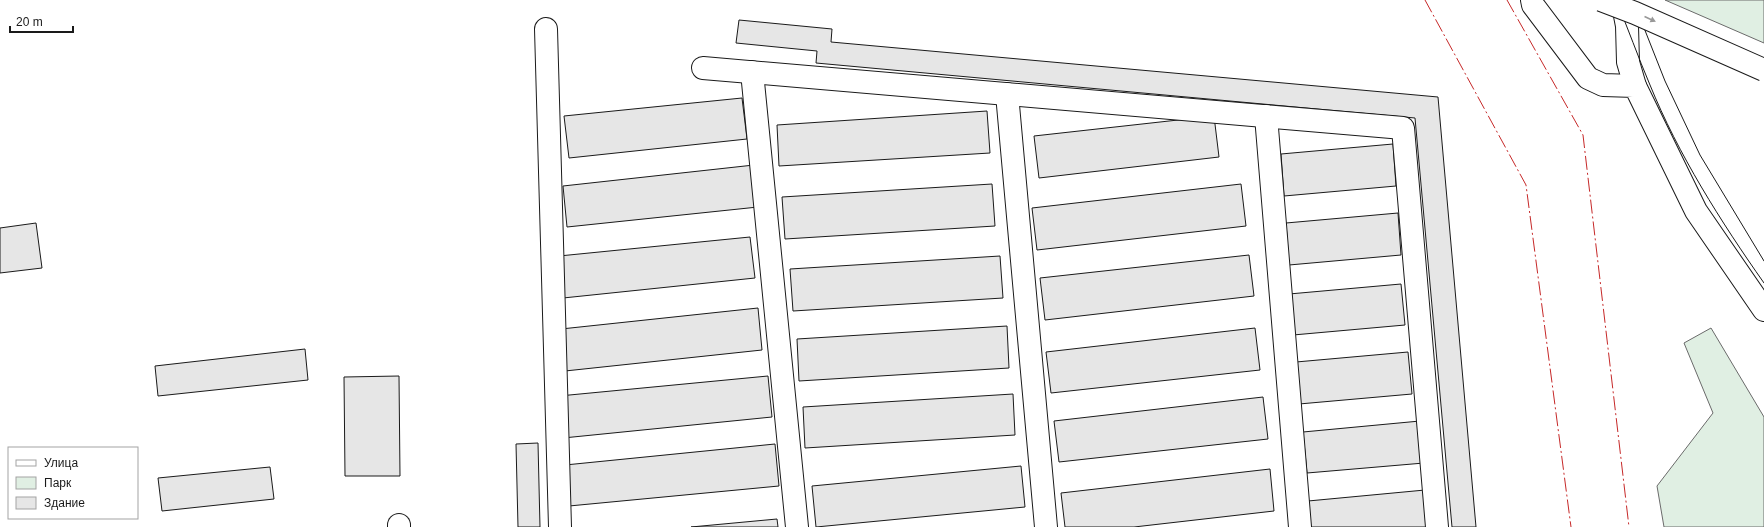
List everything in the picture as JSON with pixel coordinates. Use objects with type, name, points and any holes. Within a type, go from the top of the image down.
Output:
[{"type":"main road","points":[[1532,0],[1533,5],[1553,34],[1588,78],[1603,85],[1635,86]]},
{"type":"main road","points":[[1600,0],[1635,13],[1764,70]]},
{"type":"main road","points":[[1622,0],[1627,26],[1628,62],[1635,86],[1696,211],[1764,310]]},
{"type":"main road","points":[[546,29],[560,527]]},
{"type":"main road","points":[[703,68],[1403,128],[1437,527]]},
{"type":"main road","points":[[752,72],[797,527]]},
{"type":"main road","points":[[1007,94],[1046,527]]},
{"type":"main road","points":[[1266,116],[1300,527]]},
{"type":"green space","points":[[1665,0],[1764,0],[1764,43]]},
{"type":"green space","points":[[1711,328],[1764,417],[1764,527],[1664,527],[1657,486],[1713,413],[1684,343]]},
{"type":"building","points":[[739,20],[832,29],[831,42],[1438,97],[1476,527],[1452,527],[1415,118],[816,63],[817,51],[736,43]]},
{"type":"building","points":[[742,98],[747,139],[569,158],[564,116]]},
{"type":"building","points":[[987,111],[990,153],[779,166],[777,125]]},
{"type":"building","points":[[1214,116],[1219,157],[1039,178],[1034,136]]},
{"type":"building","points":[[1393,144],[1396,186],[1284,196],[1281,154]]},
{"type":"building","points":[[754,165],[758,207],[567,227],[563,186]]},
{"type":"building","points":[[992,184],[995,226],[785,239],[782,197]]},
{"type":"building","points":[[1241,184],[1246,226],[1037,250],[1032,208]]},
{"type":"building","points":[[1398,213],[1401,255],[1289,265],[1286,223]]},
{"type":"building","points":[[36,223],[42,268],[0,273],[0,228]]},
{"type":"building","points":[[750,237],[755,278],[563,298],[559,256]]},
{"type":"building","points":[[1249,255],[1254,296],[1045,320],[1040,278]]},
{"type":"building","points":[[1000,256],[1003,298],[793,311],[790,269]]},
{"type":"building","points":[[1401,284],[1405,325],[1293,335],[1289,294]]},
{"type":"building","points":[[758,308],[762,350],[565,371],[561,329]]},
{"type":"building","points":[[1007,326],[1009,368],[799,381],[797,339]]},
{"type":"building","points":[[1255,328],[1260,370],[1051,393],[1046,352]]},
{"type":"building","points":[[305,349],[308,380],[158,396],[155,366]]},
{"type":"building","points":[[1408,352],[1412,394],[1299,404],[1296,362]]},
{"type":"building","points":[[399,376],[400,476],[345,476],[344,377]]},
{"type":"building","points":[[768,376],[772,417],[563,438],[559,396]]},
{"type":"building","points":[[1013,394],[1015,435],[805,448],[803,407]]},
{"type":"building","points":[[1263,397],[1268,439],[1059,462],[1054,421]]},
{"type":"building","points":[[1420,421],[1424,463],[1307,473],[1303,432]]},
{"type":"building","points":[[538,443],[540,527],[518,527],[516,444]]},
{"type":"building","points":[[775,444],[779,486],[569,506],[565,465]]},
{"type":"building","points":[[1021,466],[1025,507],[816,527],[812,486]]},
{"type":"building","points":[[270,467],[274,499],[162,511],[158,478]]},
{"type":"building","points":[[1270,469],[1274,511],[1134,527],[1065,527],[1061,493]]},
{"type":"building","points":[[1425,490],[1429,527],[1310,527],[1308,501]]},
{"type":"building","points":[[777,519],[778,527],[691,527]]},
{"type":"tram line","points":[[1616,0],[1661,111],[1687,162],[1716,212],[1764,283]]},
{"type":"tram line","points":[[1633,0],[1665,81],[1700,155],[1764,261]]},
{"type":"power","points":[[1425,0],[1526,185],[1571,527]]},
{"type":"power","points":[[1507,0],[1583,135],[1629,527]]}]
